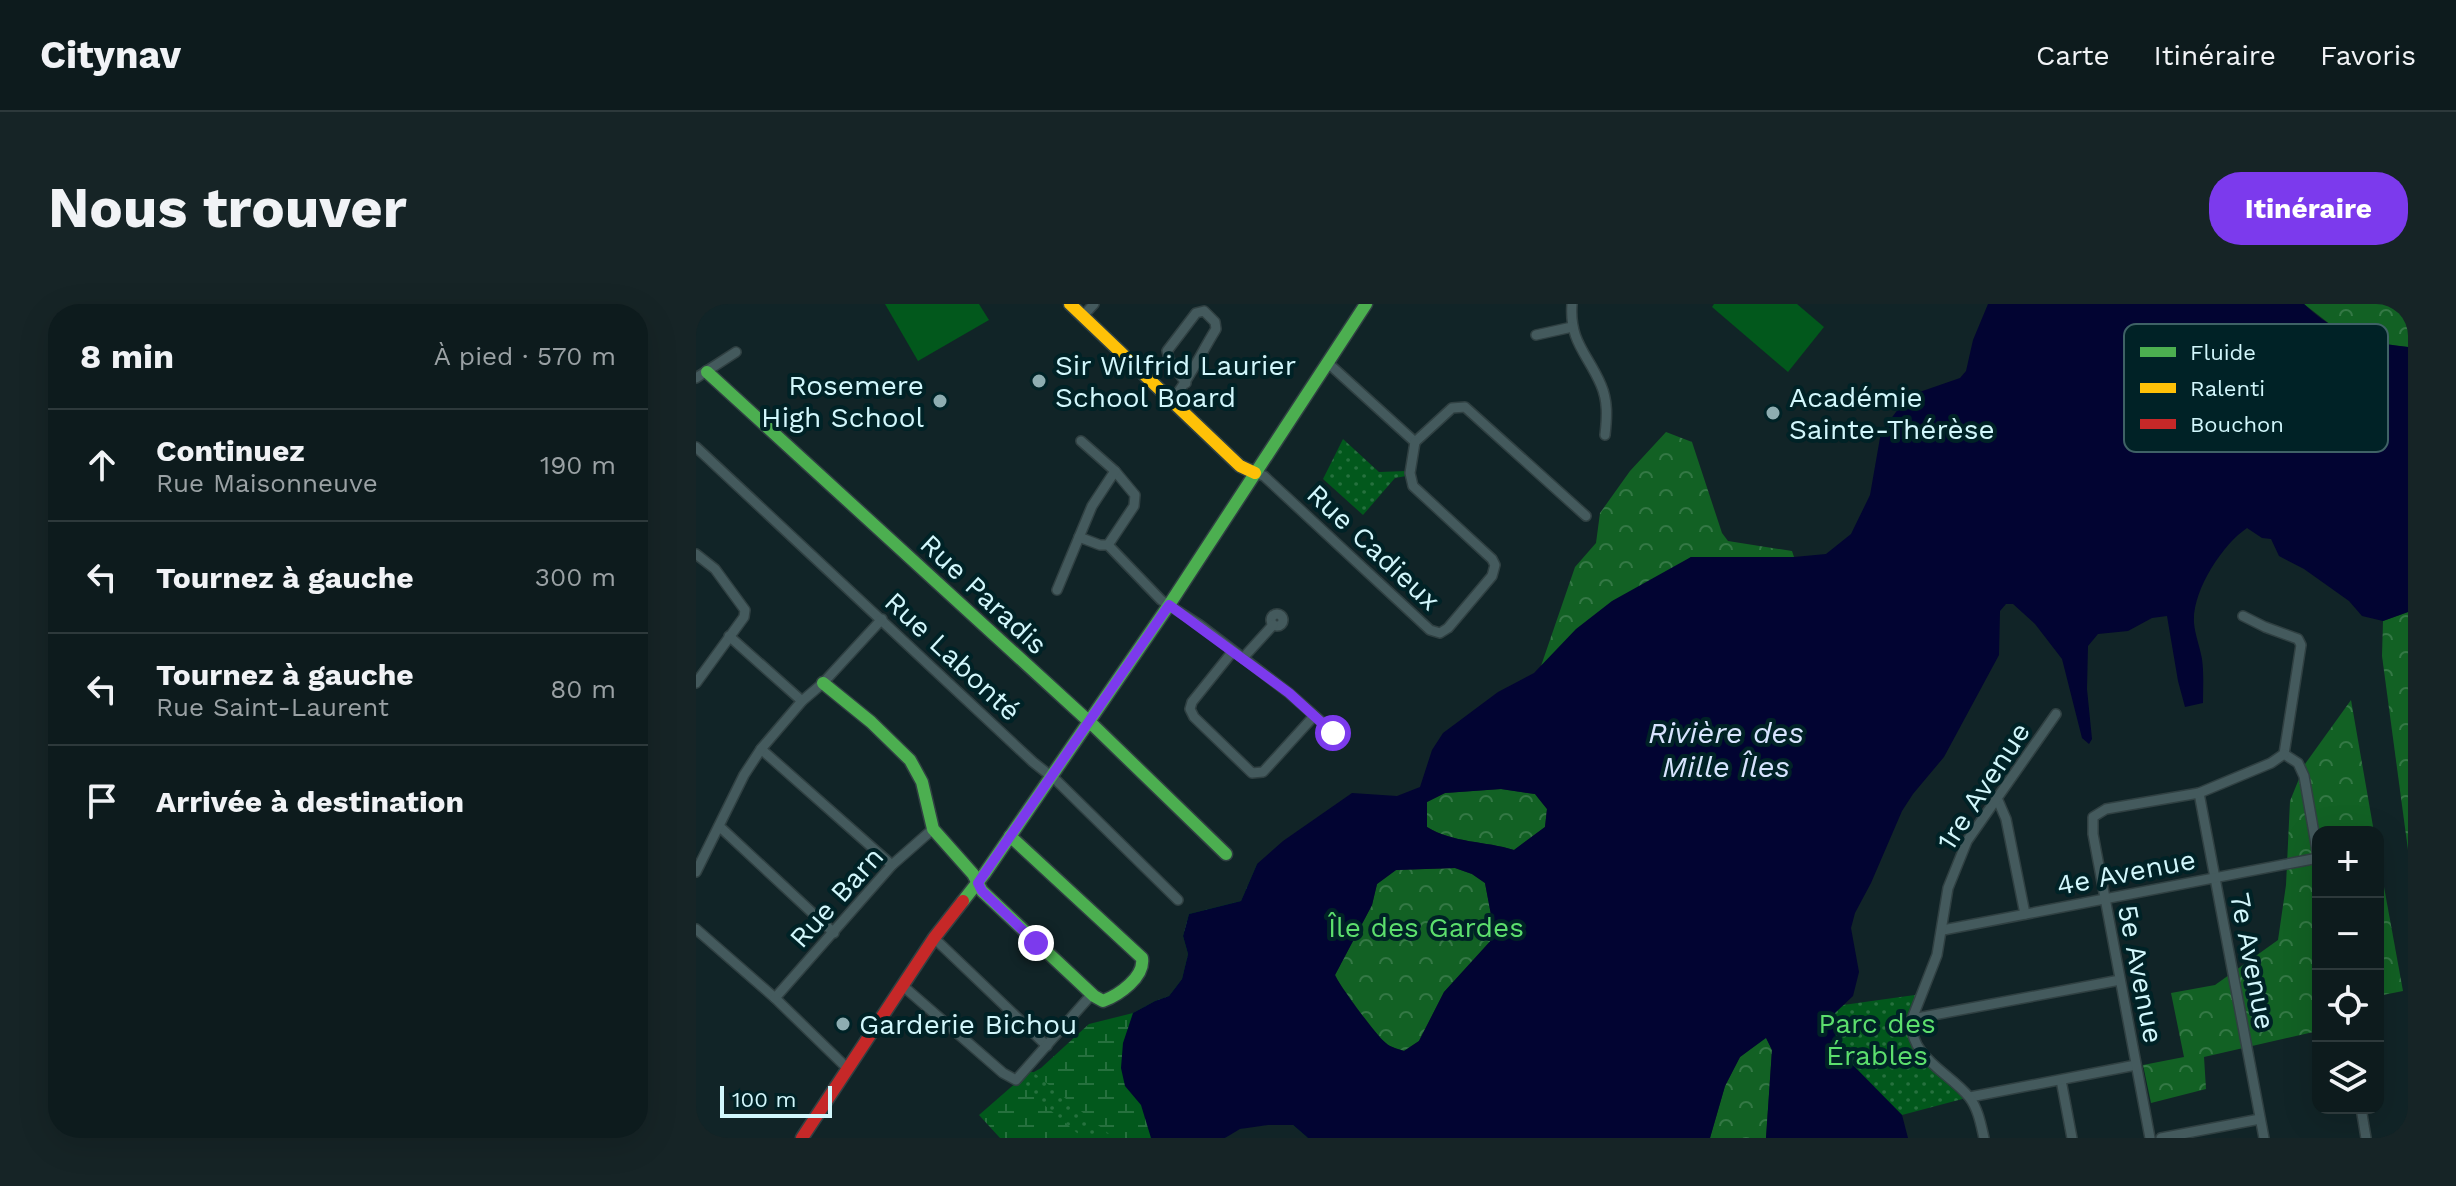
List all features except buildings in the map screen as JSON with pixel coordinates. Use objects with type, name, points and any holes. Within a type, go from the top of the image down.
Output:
[{"type":"street","points":[[1070,304],[1245,471],[1255,473]]},
{"type":"street","points":[[1082,317],[1094,304]]},
{"type":"street","points":[[802,1138],[934,938],[978,883],[1169,605],[1366,304]]},
{"type":"street","points":[[1572,304],[1572,327],[1578,347],[1604,393],[1607,415],[1605,435]]},
{"type":"street","points":[[1171,402],[1186,383],[1216,329],[1215,322],[1204,311],[1196,313],[1167,351],[1170,361],[1186,383]]},
{"type":"street","points":[[1536,335],[1572,327]]},
{"type":"street","points":[[701,375],[736,352]]},
{"type":"street","points":[[1328,363],[1415,442],[1452,408],[1465,407],[1586,516]]},
{"type":"street","name":"Rue Paradis","points":[[701,375],[1088,722],[1226,854]]},
{"type":"street","points":[[1079,537],[1102,546],[1108,545],[1136,500],[1133,490],[1081,441]]},
{"type":"street","name":"Rue Cadieux","points":[[1255,473],[1264,476],[1430,630],[1440,633],[1448,628],[1492,576],[1495,565],[1413,486],[1409,476],[1415,442]]},
{"type":"street","name":"Rue Labonté","points":[[696,447],[1051,777],[1178,900]]},
{"type":"street","points":[[1057,590],[1098,495],[1115,471]]},
{"type":"street","points":[[1108,545],[1161,600],[1289,693],[1341,739]]},
{"type":"street","points":[[696,554],[715,569],[745,610],[744,617],[696,683]]},
{"type":"street","points":[[2199,793],[2271,763],[2284,754],[2301,645],[2298,639],[2243,616]]},
{"type":"street","points":[[696,872],[744,775],[761,749],[802,701],[823,683],[882,619]]},
{"type":"street","points":[[1243,658],[1273,625]]},
{"type":"street","points":[[729,636],[802,701]]},
{"type":"street","points":[[1233,651],[1192,702],[1190,709],[1192,716],[1252,773],[1265,771],[1314,716]]},
{"type":"street","points":[[823,683],[871,722],[910,760],[922,782],[933,829],[982,891],[1092,994],[1103,1001],[1114,997],[1141,970],[1143,962],[1139,955],[1010,836]]},
{"type":"street","name":"1re Avenue","points":[[1912,1019],[1937,955],[1948,888],[1967,841],[2056,714]]},
{"type":"street","points":[[761,749],[892,865]]},
{"type":"street","points":[[2284,754],[2298,763],[2304,776],[2313,826]]},
{"type":"street","name":"5e Avenue","points":[[2150,1138],[2093,834],[2093,817],[2106,809],[2199,793]]},
{"type":"street","name":"7e Avenue","points":[[2199,793],[2264,1138]]},
{"type":"street","points":[[1997,798],[2006,819],[2025,914]]},
{"type":"street","points":[[719,826],[834,933]]},
{"type":"street","name":"Rue Barn","points":[[775,998],[892,865],[933,829]]},
{"type":"street","name":"4e Avenue","points":[[1943,930],[2312,858]]},
{"type":"street","points":[[696,929],[775,998],[847,1068]]},
{"type":"street","points":[[934,938],[1047,1046]]},
{"type":"street","points":[[1984,1138],[1979,1115],[1970,1097],[1935,1067],[1915,1043],[1912,1019],[2120,980]]},
{"type":"street","points":[[903,986],[1003,1073],[1016,1080],[1092,994]]},
{"type":"street","points":[[1970,1097],[2136,1065]]},
{"type":"street","points":[[2061,1080],[2072,1138]]},
{"type":"street","points":[[2362,1114],[2366,1138]]},
{"type":"street","points":[[2161,1138],[2260,1119]]},
{"type":"green space","points":[[885,304],[979,304],[989,320],[918,361]]},
{"type":"green space","points":[[1714,304],[1797,304],[1824,327],[1788,372],[1712,307]]},
{"type":"green space","points":[[2304,304],[2408,304],[2408,347],[2388,345],[2388,324],[2330,324]]},
{"type":"green space","points":[[1666,432],[1692,442],[1722,533],[1728,541],[1792,551],[1794,557],[1691,557],[1541,666],[1575,567],[1596,543],[1600,513],[1630,471]]},
{"type":"green space","points":[[1343,439],[1379,472],[1407,471],[1406,476],[1395,478],[1363,515],[1323,479]]},
{"type":"green space","points":[[2408,612],[2408,850],[2382,656],[2383,621]]},
{"type":"green space","points":[[2351,700],[2373,826],[2312,826],[2312,1032],[2204,1057],[2206,1089],[2151,1103],[2143,1065],[2184,1057],[2171,993],[2215,985],[2278,940],[2286,885],[2290,801],[2305,764]]},
{"type":"green space","points":[[1501,789],[1535,794],[1547,809],[1545,827],[1514,850],[1458,839],[1427,827],[1427,802],[1445,793]]},
{"type":"green space","points":[[1257,864],[1308,1138],[1293,1125],[1275,1125],[1239,1129],[1225,1138],[1000,1138],[979,1115],[1018,1081],[1041,1068],[1089,1024],[1133,1013],[1169,996],[1182,979],[1188,954],[1183,936],[1189,914],[1241,901]]},
{"type":"green space","name":"Île des Gardes","points":[[1455,868],[1485,883],[1495,936],[1444,992],[1419,1041],[1404,1051],[1382,1039],[1335,975],[1372,905],[1377,884],[1396,870]]},
{"type":"green space","points":[[2384,887],[2403,991],[2384,995]]},
{"type":"green space","name":"Parc des Érables","points":[[1922,994],[1912,1019],[1915,1043],[1970,1097],[1902,1115],[1848,1059],[1834,1033],[1832,1018],[1843,1005]]},
{"type":"green space","points":[[1766,1037],[1772,1050],[1766,1138],[1710,1138],[1725,1086],[1740,1057]]},
{"type":"green space","points":[[1033,1072],[1114,1138],[1083,1138],[1016,1081]]},
{"type":"water","name":"Rivière des Mille Îles","points":[[1988,304],[2304,304],[2330,324],[2124,324],[2124,452],[2388,452],[2388,344],[2408,347],[2408,612],[2383,621],[2362,616],[2349,601],[2304,569],[2279,556],[2271,539],[2262,538],[2247,528],[2219,557],[2198,597],[2194,623],[2203,664],[2203,703],[2185,707],[2167,616],[2152,618],[2128,631],[2098,634],[2088,646],[2087,689],[2092,739],[2089,744],[2082,738],[2062,659],[2035,624],[2013,604],[2006,604],[2000,611],[1999,655],[1944,757],[1902,811],[1855,913],[1851,928],[1859,972],[1853,996],[1832,1020],[1837,1041],[1849,1061],[1902,1115],[1908,1138],[1766,1138],[1772,1050],[1766,1038],[1740,1057],[1725,1086],[1710,1138],[1308,1138],[1293,1125],[1268,1125],[1240,1129],[1225,1138],[1151,1138],[1141,1105],[1125,1086],[1121,1068],[1123,1043],[1133,1013],[1169,996],[1182,979],[1188,954],[1183,936],[1189,914],[1241,901],[1257,864],[1283,841],[1352,793],[1397,796],[1420,787],[1432,750],[1443,733],[1498,692],[1534,673],[1576,629],[1612,601],[1691,557],[1826,554],[1851,534],[1870,495],[1881,432],[1908,396],[1960,378],[1966,371],[1973,340]],"holes":[[[1501,789],[1535,794],[1547,809],[1545,827],[1514,850],[1458,839],[1427,827],[1427,802],[1445,793]],[[1455,868],[1485,883],[1495,936],[1444,992],[1419,1041],[1404,1051],[1390,1046],[1381,1039],[1335,975],[1372,905],[1377,884],[1396,870]]]},
{"type":"traffic: fast","points":[[963,901],[1169,605],[1366,304]]},
{"type":"traffic: fast","points":[[707,372],[1095,727],[1226,854]]},
{"type":"traffic: fast","points":[[823,683],[871,722],[910,760],[922,782],[933,829],[973,874],[982,891],[1094,996],[1103,1001],[1123,990],[1139,972],[1142,958],[1010,836]]},
{"type":"traffic: slow","points":[[1070,304],[1240,466],[1255,473]]},
{"type":"traffic: jam","points":[[802,1138],[934,938],[963,901]]},
{"type":"place","name":"Sir Wilfrid Laurier School Board","points":[[1039,381]]},
{"type":"place","name":"Rosemere High School","points":[[940,401]]},
{"type":"place","name":"Académie Sainte-Thérèse","points":[[1773,413]]},
{"type":"place","name":"Garderie Bichou","points":[[843,1024]]},
{"type":"route","points":[[1036,943],[982,891],[978,883],[1169,605],[1289,693],[1333,733]]}]
